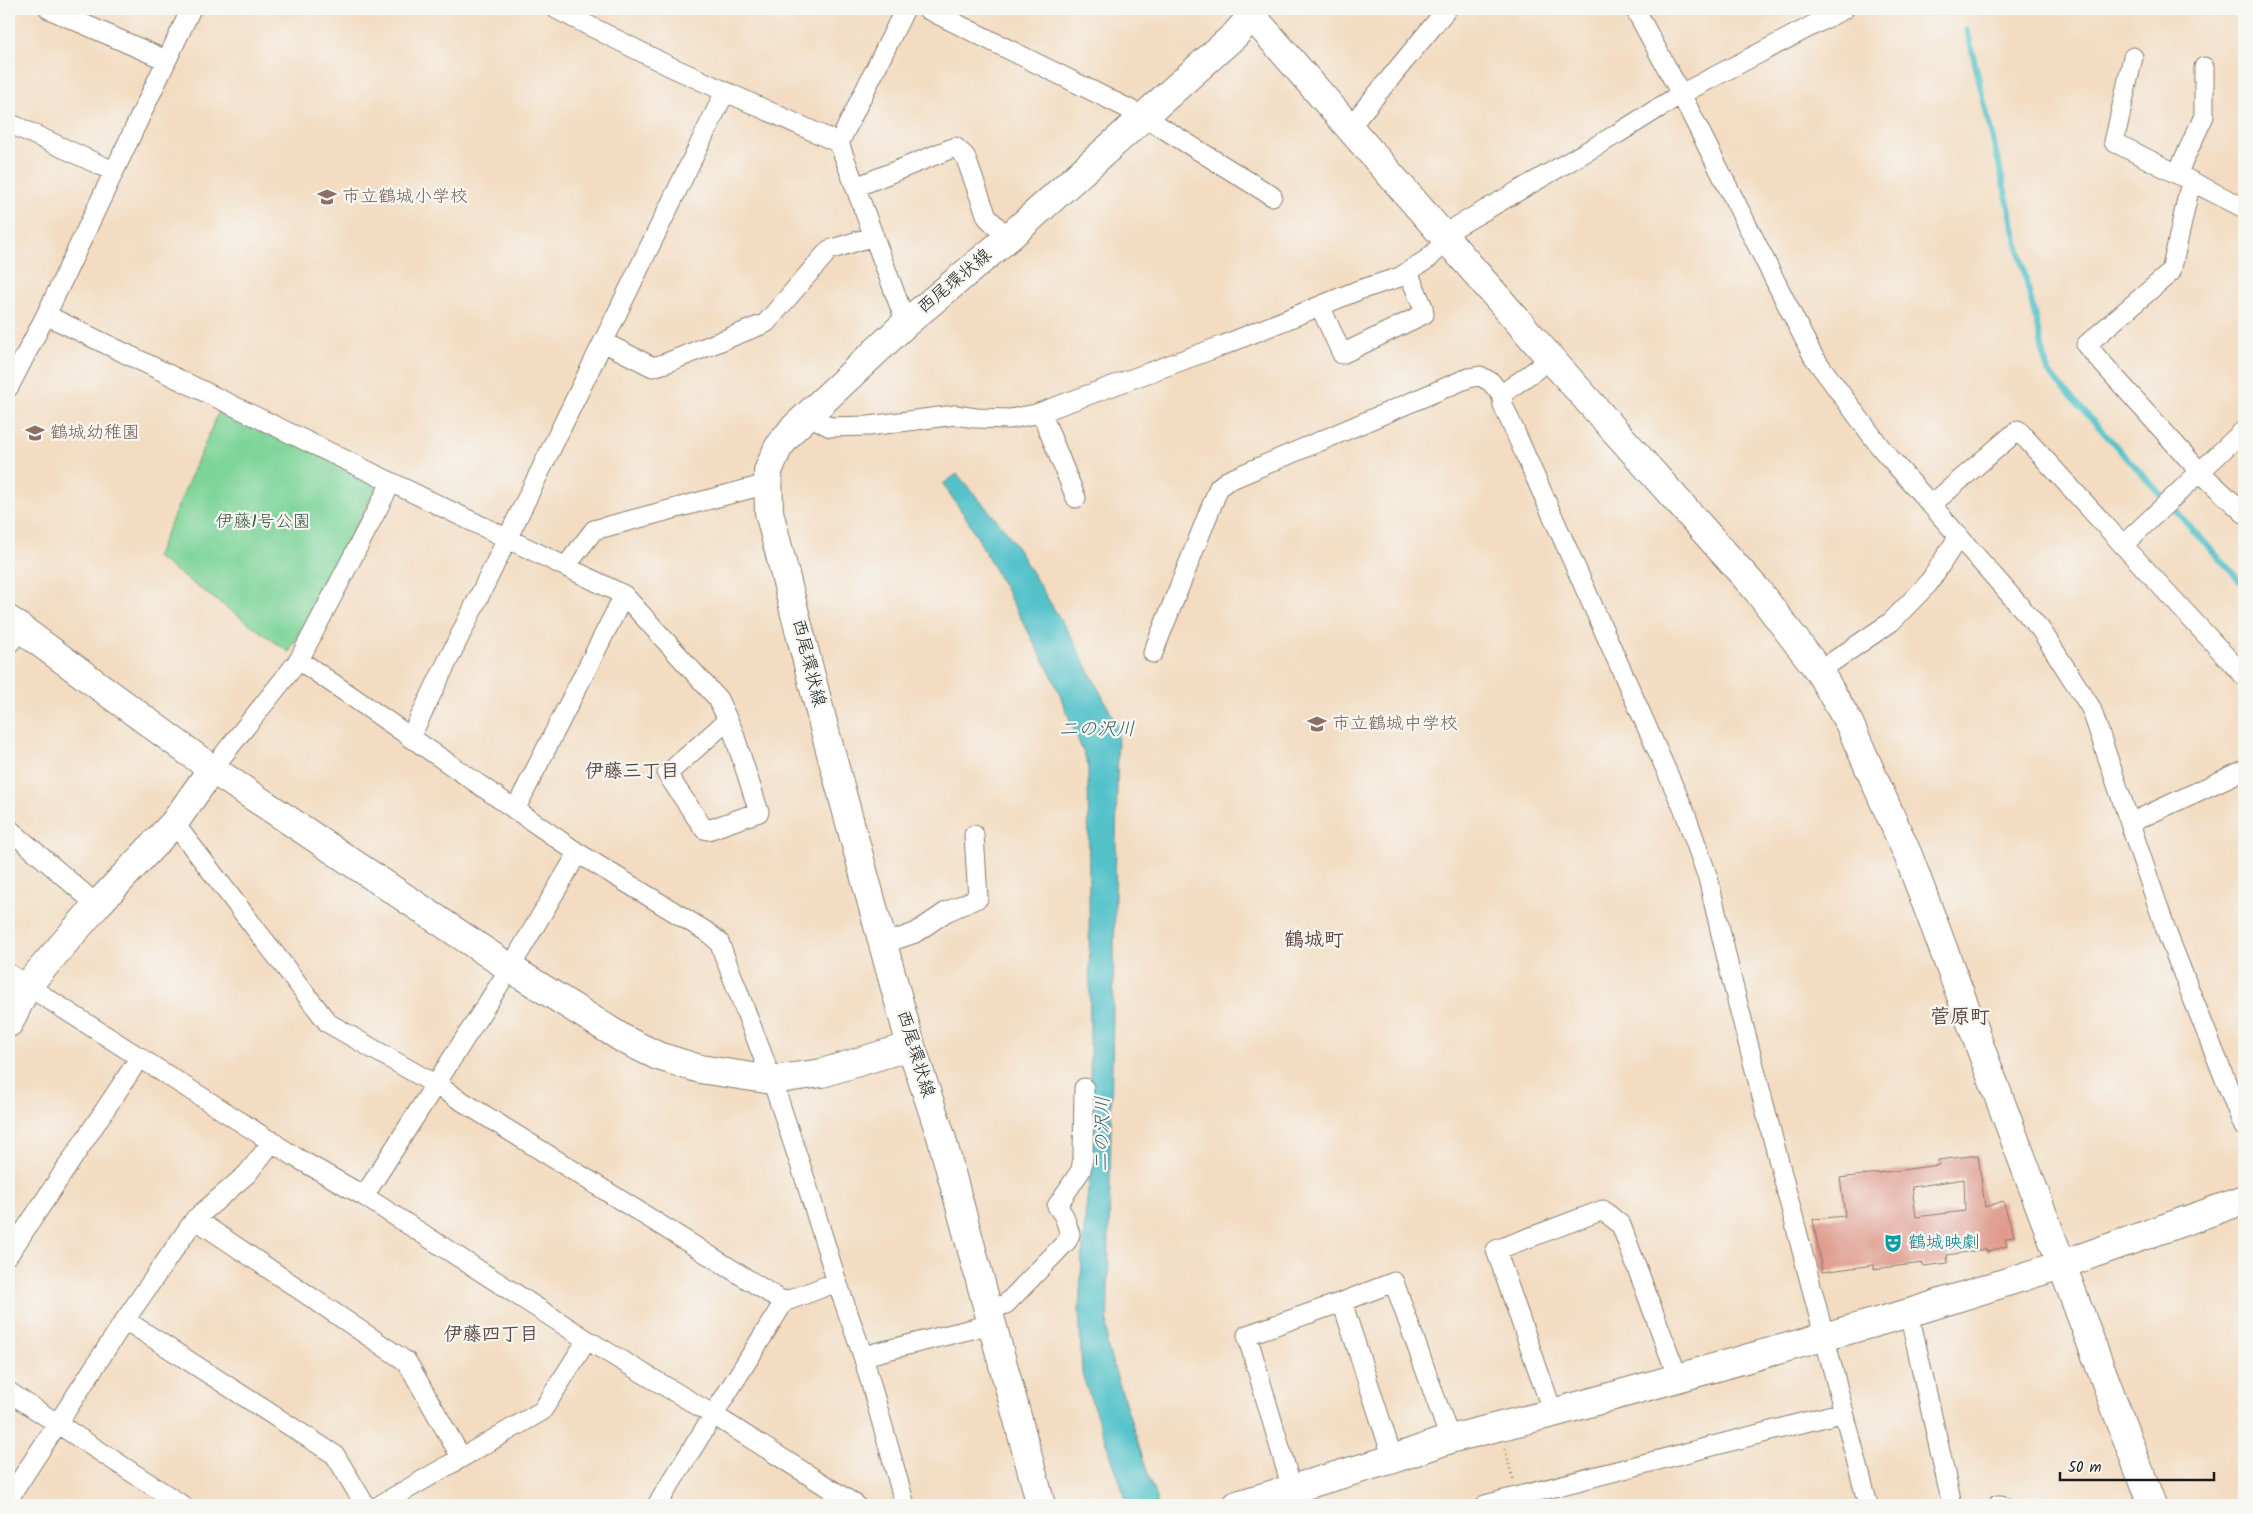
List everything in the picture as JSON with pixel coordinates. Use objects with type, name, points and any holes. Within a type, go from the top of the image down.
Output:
[{"type":"street","points":[[49,9],[166,60]]},
{"type":"street","points":[[9,387],[46,315],[191,9]]},
{"type":"street","points":[[556,9],[725,92],[839,143],[906,323]]},
{"type":"street","points":[[839,143],[905,9]]},
{"type":"street","points":[[927,9],[1143,116],[1272,196]]},
{"type":"street","points":[[1349,128],[1447,9]]},
{"type":"street","points":[[1635,9],[1681,94],[1813,356],[1881,448],[2041,630],[2091,708],[2168,936],[2244,1127]]},
{"type":"street","points":[[808,415],[830,428],[869,426],[955,415],[1010,419],[1041,412],[1224,345],[1359,290],[1400,277],[1429,258],[1445,238],[1681,94],[1844,9]]},
{"type":"street","points":[[1252,11],[1349,128],[1757,590],[1819,670],[1849,723],[1908,855],[2152,1505]]},
{"type":"street","name":"西尾環状線","points":[[1041,1505],[940,1136],[911,1046],[826,735],[769,512],[768,472],[778,448],[792,430],[906,323],[1008,238],[1235,35],[1252,11]]},
{"type":"street","points":[[2133,57],[2114,142],[2244,208]]},
{"type":"street","points":[[2204,67],[2204,116],[2184,177],[2171,272],[2086,345],[2200,472],[2244,513]]},
{"type":"street","points":[[410,738],[725,92]]},
{"type":"street","points":[[9,123],[113,171]]},
{"type":"street","points":[[856,187],[955,147],[965,156],[988,217],[1008,238]]},
{"type":"street","points":[[603,342],[653,367],[666,363],[766,322],[829,250],[874,236]]},
{"type":"street","points":[[1320,306],[1342,354],[1424,314],[1408,272]]},
{"type":"street","points":[[46,315],[624,595],[718,698],[728,720],[759,812],[708,830],[704,829],[667,774],[728,720]]},
{"type":"street","points":[[1502,396],[1502,394],[1551,359]]},
{"type":"street","points":[[1153,654],[1219,487],[1227,481],[1468,378],[1480,376],[1491,382],[1502,396],[1503,405],[1684,810],[1708,878],[1733,985],[1868,1505]]},
{"type":"street","points":[[1041,412],[1076,498]]},
{"type":"street","points":[[1931,505],[2018,430],[2244,676]]},
{"type":"street","points":[[2123,545],[2244,430]]},
{"type":"street","points":[[9,1023],[18,980],[97,905],[174,824],[212,769],[299,660],[392,483]]},
{"type":"street","points":[[566,566],[594,530],[767,484]]},
{"type":"street","points":[[1819,670],[1891,622],[1928,584],[1959,536]]},
{"type":"street","points":[[515,810],[624,595]]},
{"type":"street","points":[[13,630],[212,769],[510,968],[625,1040],[658,1056],[700,1070],[772,1080],[822,1073],[911,1046]]},
{"type":"street","points":[[299,660],[578,853],[707,932],[719,942],[772,1080],[837,1282],[863,1356],[905,1505]]},
{"type":"street","points":[[2130,823],[2244,770]]},
{"type":"street","points":[[174,824],[328,1023],[436,1085],[784,1302]]},
{"type":"street","points":[[9,829],[97,905]]},
{"type":"street","points":[[883,944],[916,933],[946,912],[978,898],[974,836]]},
{"type":"street","points":[[364,1196],[510,968],[578,853]]},
{"type":"street","points":[[18,980],[273,1141],[364,1196],[587,1340],[712,1414],[856,1505]]},
{"type":"street","points":[[9,1254],[140,1057]]},
{"type":"street","points":[[863,1356],[990,1317],[1006,1304],[1067,1241],[1070,1234],[1064,1216],[1057,1206],[1081,1170],[1083,1157],[1084,1088]]},
{"type":"street","points":[[9,1498],[56,1423],[195,1219],[247,1174],[273,1141]]},
{"type":"street","points":[[1237,1505],[1393,1459],[1450,1439],[1553,1413],[1909,1313],[2061,1265],[2244,1200]]},
{"type":"street","points":[[1553,1413],[1496,1250],[1603,1210],[1621,1224],[1678,1378]]},
{"type":"street","points":[[195,1219],[407,1362],[461,1457]]},
{"type":"street","points":[[656,1505],[784,1302],[837,1282]]},
{"type":"street","points":[[1292,1489],[1246,1335],[1394,1282],[1450,1439]]},
{"type":"street","points":[[1342,1302],[1393,1459]]},
{"type":"street","points":[[1909,1313],[1952,1505]]},
{"type":"street","points":[[125,1320],[335,1456],[365,1505]]},
{"type":"street","points":[[380,1505],[542,1410],[587,1340]]},
{"type":"street","points":[[9,1392],[182,1505]]},
{"type":"street","points":[[1485,1505],[1844,1412]]},
{"type":"path","points":[[1499,1427],[1517,1497]]},
{"type":"green space","name":"伊藤1号公園","points":[[222,404],[381,480],[289,652],[156,557]]},
{"type":"water","name":"二の沢川","points":[[957,474],[1007,532],[1073,640],[1118,727],[1107,1346],[1158,1505],[1128,1505],[1082,1374],[1079,1309],[1091,1160],[1088,764],[1052,676],[969,522],[943,484]]},
{"type":"building","points":[[1978,1155],[1985,1207],[2003,1201],[2014,1236],[2005,1239],[2007,1246],[1987,1252],[1986,1249],[1947,1255],[1948,1263],[1924,1266],[1923,1263],[1874,1269],[1874,1265],[1822,1272],[1813,1219],[1845,1216],[1840,1178],[1939,1165],[1938,1160]],"holes":[[[1964,1179],[1965,1211],[1916,1217],[1912,1187]]]},
{"type":"waterway","points":[[1967,30],[2048,372],[2244,585]]},
{"type":"place","name":"市立鶴城小学校","points":[[327,197]]},
{"type":"place","name":"鶴城幼稚園","points":[[35,433]]},
{"type":"place","name":"市立鶴城中学校","points":[[1317,724]]},
{"type":"place","name":"鶴城映劇","points":[[1893,1243]]},
{"type":"district","name":"伊藤三丁目","points":[[632,772]]},
{"type":"district","name":"鶴城町","points":[[1314,941]]},
{"type":"district","name":"菅原町","points":[[1960,1018]]},
{"type":"district","name":"伊藤四丁目","points":[[491,1335]]}]
